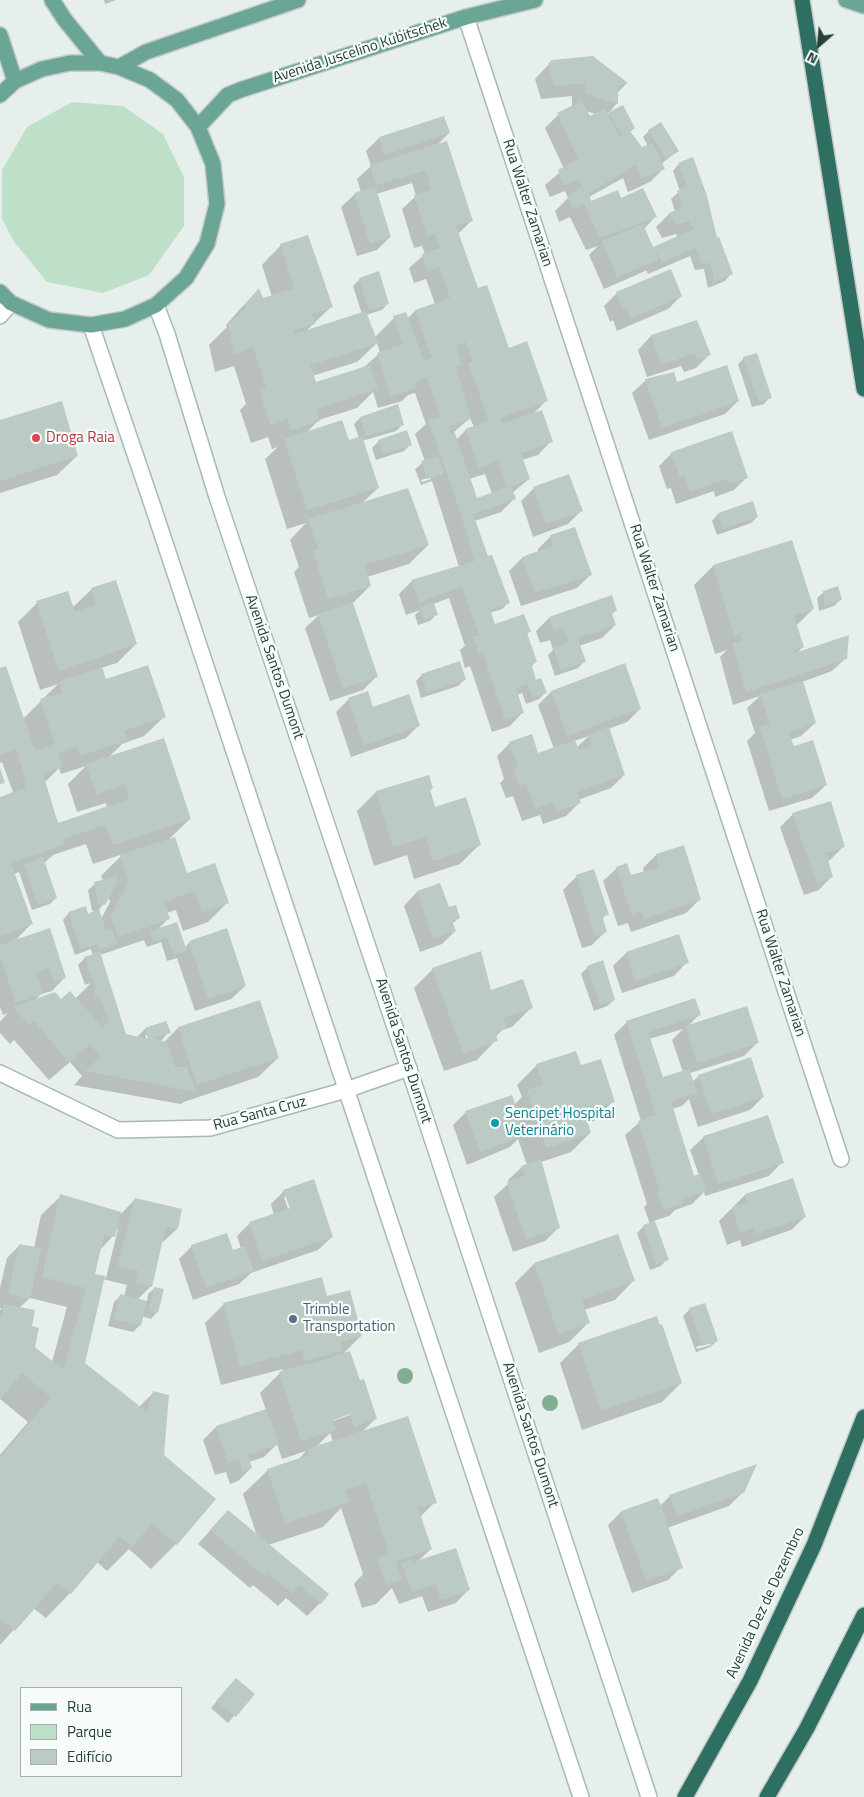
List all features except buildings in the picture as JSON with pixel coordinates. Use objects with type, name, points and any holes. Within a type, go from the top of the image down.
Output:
[{"type":"highway","points":[[802,0],[864,389]]},
{"type":"highway","name":"Avenida Dez de Dezembro","points":[[685,1797],[750,1681],[786,1605],[814,1545],[864,1417]]},
{"type":"highway","points":[[767,1797],[807,1728],[864,1615]]},
{"type":"main road","points":[[52,0],[61,16],[100,63]]},
{"type":"main road","points":[[119,66],[146,52],[298,0]]},
{"type":"main road","name":"Avenida Juscelino Kubitschek","points":[[198,127],[228,95],[240,90],[466,17],[535,0]]},
{"type":"main road","points":[[846,0],[864,6]]},
{"type":"main road","name":"Rua Walter Zamarian","points":[[466,17],[841,1159]]},
{"type":"main road","points":[[0,35],[15,82]]},
{"type":"main road","points":[[0,95],[15,82],[42,69],[70,63],[100,63],[119,66],[150,80],[177,100],[198,127],[213,164],[217,204],[207,244],[186,278],[156,305],[125,320],[91,325],[49,320],[5,297],[0,316]]},
{"type":"main road","name":"Avenida Santos Dumont","points":[[156,305],[167,334],[216,497],[409,1068],[649,1797]]},
{"type":"main road","points":[[91,325],[581,1797]]},
{"type":"main road","name":"Rua Santa Cruz","points":[[0,1073],[118,1130],[210,1128],[346,1090],[409,1068]]},
{"type":"green space","points":[[72,102],[123,106],[163,134],[184,177],[184,226],[149,275],[103,293],[47,282],[15,243],[2,219],[2,170],[27,127]]},
{"type":"place","name":"Droga Raia","points":[[36,438]]},
{"type":"place","name":"Sencipet Hospital Veterinário","points":[[495,1123]]},
{"type":"place","name":"Trimble Transportation","points":[[293,1319]]}]
